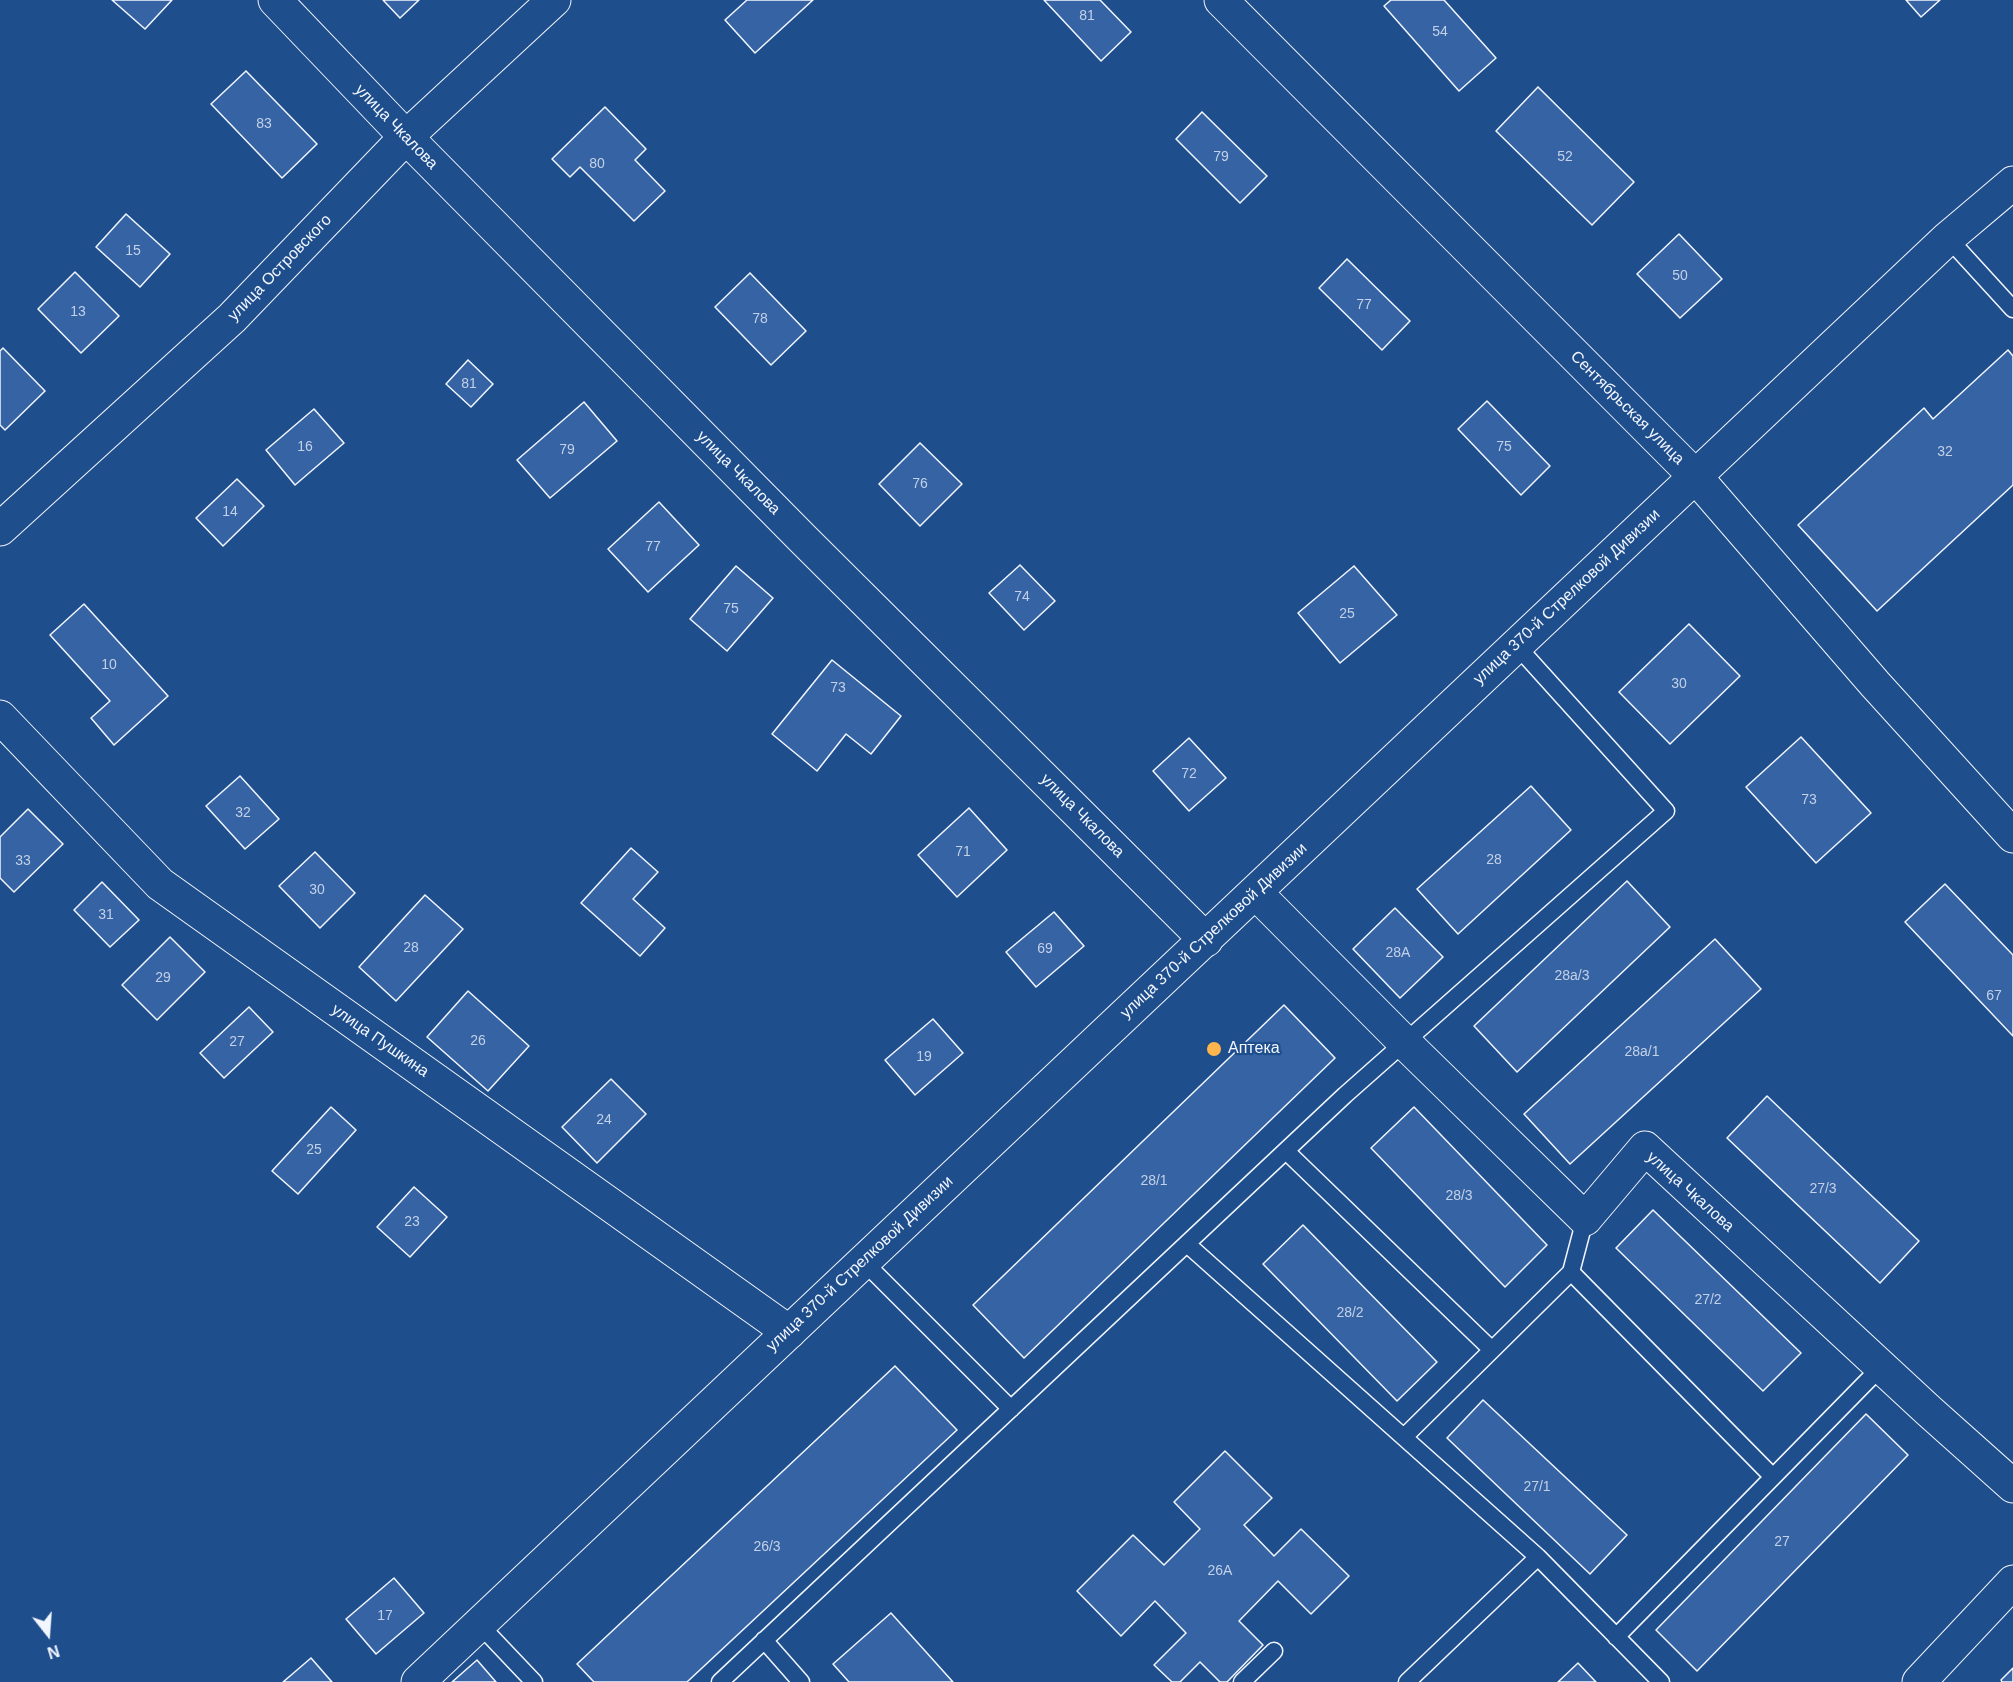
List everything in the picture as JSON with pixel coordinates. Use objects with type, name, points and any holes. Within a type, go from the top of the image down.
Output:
[{"type":"street","name":"улица Чкалова","points":[[275,0],[406,137],[803,539],[1206,939]]},
{"type":"street","name":"улица Островского","points":[[0,529],[232,318],[406,137],[554,0]]},
{"type":"street","name":"Сентябрьская улица","points":[[1221,0],[1695,476],[1875,684],[2013,836]]},
{"type":"street","name":"улица 370-й Стрелковой Дивизии","points":[[418,1682],[1948,238],[2013,183]]},
{"type":"street","name":"улица Пушкина","points":[[0,717],[160,885],[789,1332]]},
{"type":"street","points":[[1256,893],[1585,1219]]},
{"type":"street","name":"улица Чкалова","points":[[1585,1219],[1645,1148],[2013,1486]]},
{"type":"street","points":[[1919,1682],[2013,1582]]},
{"type":"lane","points":[[1948,238],[2013,309]]},
{"type":"lane","points":[[720,1682],[1286,1151],[1666,811],[1516,645]]},
{"type":"lane","points":[[1286,1151],[1492,1350]]},
{"type":"lane","points":[[1404,1437],[1571,1272],[1585,1219]]},
{"type":"lane","points":[[1187,1244],[1539,1557],[1661,1682]]},
{"type":"lane","points":[[864,1262],[1011,1408]]},
{"type":"lane","points":[[1571,1272],[1773,1477]]},
{"type":"lane","points":[[1616,1636],[1881,1367]]},
{"type":"lane","points":[[1407,1682],[1539,1557]]},
{"type":"lane","points":[[478,1623],[534,1682]]},
{"type":"lane","points":[[764,1640],[801,1682]]},
{"type":"lane","points":[[1242,1682],[1274,1651]]},
{"type":"building","points":[[112,0],[172,0],[145,29]]},
{"type":"building","points":[[383,0],[419,0],[400,18]]},
{"type":"building","points":[[747,0],[813,0],[755,53],[725,20]]},
{"type":"building","points":[[1044,0],[1100,0],[1131,32],[1101,61]]},
{"type":"building","points":[[1391,0],[1444,0],[1496,58],[1459,91],[1384,6]]},
{"type":"building","points":[[1906,0],[1940,0],[1921,17]]},
{"type":"building","points":[[246,71],[317,144],[282,178],[211,104]]},
{"type":"building","points":[[1538,87],[1634,182],[1592,225],[1496,131]]},
{"type":"building","points":[[605,107],[646,149],[635,160],[665,191],[634,221],[580,167],[570,177],[552,159]]},
{"type":"building","points":[[1202,112],[1267,176],[1240,203],[1176,139]]},
{"type":"building","points":[[126,214],[170,254],[140,287],[96,247]]},
{"type":"building","points":[[1679,234],[1722,279],[1680,318],[1637,274]]},
{"type":"building","points":[[1347,259],[1410,321],[1382,350],[1319,288]]},
{"type":"building","points":[[75,272],[119,316],[81,353],[38,309]]},
{"type":"building","points":[[750,273],[806,331],[771,365],[715,307]]},
{"type":"building","points":[[3,348],[45,391],[5,430],[0,425],[0,351]]},
{"type":"building","points":[[2008,350],[2013,356],[2013,485],[1877,611],[1798,525],[1924,408],[1933,419]]},
{"type":"building","points":[[468,360],[493,384],[471,407],[446,384]]},
{"type":"building","points":[[1487,401],[1550,466],[1521,495],[1458,429]]},
{"type":"building","points":[[584,402],[617,441],[550,498],[517,460]]},
{"type":"building","points":[[314,409],[344,443],[295,485],[266,450]]},
{"type":"building","points":[[920,443],[962,484],[920,526],[879,484]]},
{"type":"building","points":[[237,479],[264,506],[223,546],[196,518]]},
{"type":"building","points":[[659,502],[699,545],[648,592],[608,549]]},
{"type":"building","points":[[1020,565],[1055,601],[1024,630],[989,593]]},
{"type":"building","points":[[736,566],[773,598],[727,651],[690,619]]},
{"type":"building","points":[[1354,566],[1397,615],[1340,663],[1298,613]]},
{"type":"building","points":[[84,604],[168,696],[114,745],[91,718],[110,701],[50,635]]},
{"type":"building","points":[[1689,624],[1740,676],[1670,744],[1619,692]]},
{"type":"building","points":[[832,660],[901,716],[871,754],[846,734],[817,771],[772,734]]},
{"type":"building","points":[[1801,737],[1871,813],[1816,863],[1746,787]]},
{"type":"building","points":[[1189,738],[1226,778],[1189,811],[1153,771]]},
{"type":"building","points":[[240,776],[279,819],[245,849],[206,806]]},
{"type":"building","points":[[1531,786],[1571,830],[1458,934],[1417,889]]},
{"type":"building","points":[[969,808],[1007,850],[957,897],[918,855]]},
{"type":"building","points":[[28,809],[63,844],[14,892],[0,878],[0,837]]},
{"type":"building","points":[[631,848],[658,872],[633,899],[665,928],[640,956],[581,903]]},
{"type":"building","points":[[315,852],[355,893],[320,928],[279,886]]},
{"type":"building","points":[[1627,881],[1670,927],[1517,1072],[1474,1026]]},
{"type":"building","points":[[102,882],[139,920],[110,947],[74,910]]},
{"type":"building","points":[[1945,884],[2013,955],[2013,1036],[1905,922]]},
{"type":"building","points":[[425,895],[463,929],[396,1001],[359,967]]},
{"type":"building","points":[[1395,908],[1443,957],[1400,998],[1353,949]]},
{"type":"building","points":[[1054,912],[1084,946],[1036,987],[1006,952]]},
{"type":"building","points":[[170,937],[205,972],[157,1020],[122,985]]},
{"type":"building","points":[[1715,939],[1761,989],[1570,1164],[1524,1114]]},
{"type":"building","points":[[468,991],[529,1046],[488,1091],[427,1037]]},
{"type":"building","points":[[1284,1005],[1335,1058],[1024,1358],[973,1305]]},
{"type":"building","points":[[249,1007],[273,1032],[224,1078],[200,1053]]},
{"type":"building","points":[[933,1019],[963,1053],[915,1095],[885,1060]]},
{"type":"building","points":[[611,1079],[646,1114],[597,1163],[562,1127]]},
{"type":"building","points":[[1767,1096],[1919,1241],[1880,1283],[1727,1138]]},
{"type":"building","points":[[331,1107],[356,1130],[298,1194],[272,1171]]},
{"type":"building","points":[[1414,1107],[1547,1245],[1505,1287],[1371,1148]]},
{"type":"building","points":[[414,1187],[447,1217],[410,1257],[377,1227]]},
{"type":"building","points":[[1653,1210],[1801,1353],[1763,1391],[1616,1248]]},
{"type":"building","points":[[1303,1225],[1437,1362],[1397,1401],[1263,1264]]},
{"type":"building","points":[[895,1366],[957,1430],[687,1682],[594,1682],[577,1664]]},
{"type":"building","points":[[1483,1400],[1627,1535],[1590,1574],[1447,1438]]},
{"type":"building","points":[[1866,1414],[1908,1455],[1697,1671],[1656,1630]]},
{"type":"building","points":[[1225,1451],[1272,1498],[1244,1525],[1274,1556],[1301,1529],[1349,1576],[1311,1614],[1278,1581],[1239,1621],[1263,1645],[1227,1682],[1220,1682],[1200,1662],[1180,1682],[1172,1682],[1154,1665],[1186,1633],[1155,1601],[1121,1636],[1077,1591],[1133,1535],[1164,1565],[1200,1529],[1174,1502]]},
{"type":"building","points":[[394,1578],[424,1613],[376,1654],[346,1619]]},
{"type":"building","points":[[891,1613],[953,1682],[849,1682],[833,1664]]},
{"type":"building","points":[[311,1658],[332,1682],[283,1682]]},
{"type":"building","points":[[477,1660],[496,1682],[452,1682]]},
{"type":"building","points":[[1578,1663],[1596,1682],[1558,1682]]},
{"type":"building","points":[[2013,1668],[2013,1682],[2002,1682],[2001,1680]]},
{"type":"place","name":"Аптека","points":[[1214,1049]]}]
